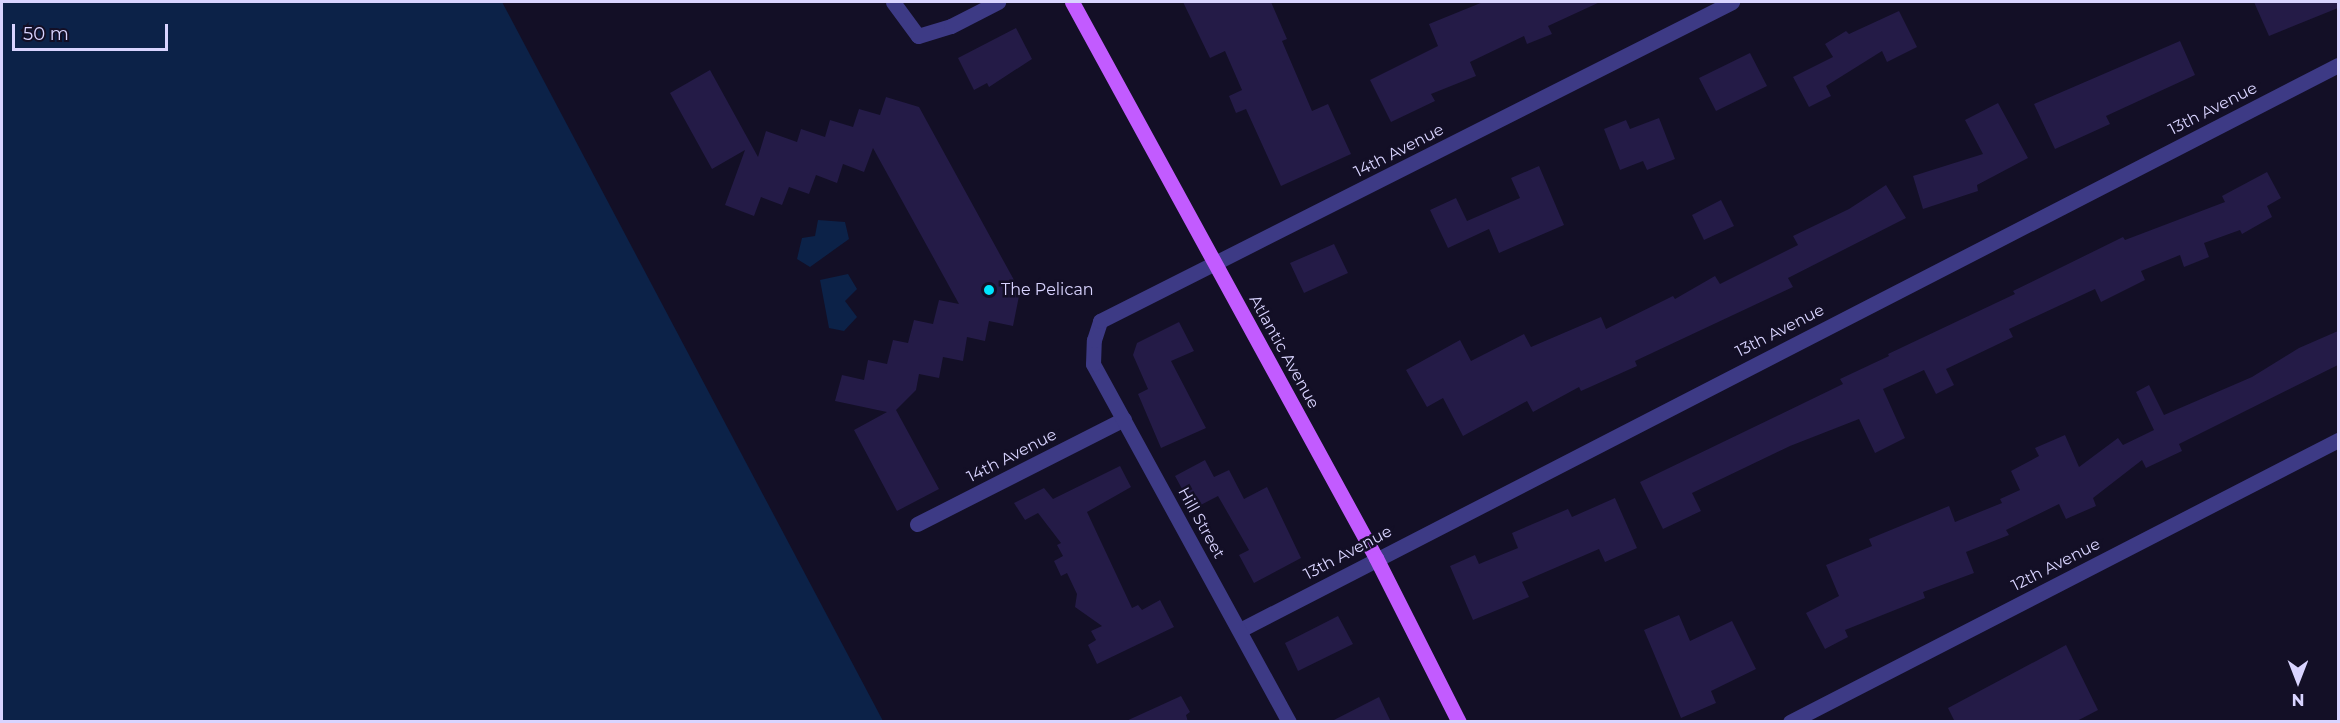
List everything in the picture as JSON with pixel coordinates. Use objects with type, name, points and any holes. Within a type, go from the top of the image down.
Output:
[{"type":"main road","name":"Atlantic Avenue","points":[[1072,2],[1376,558],[1460,722]]},
{"type":"street","points":[[893,2],[918,36],[951,26],[998,2]]},
{"type":"street","name":"14th Avenue","points":[[1094,340],[1100,321],[1216,265],[1732,2]]},
{"type":"street","name":"13th Avenue","points":[[1239,630],[2338,65]]},
{"type":"street","name":"Hill Street","points":[[1094,340],[1093,364],[1288,722]]},
{"type":"street","name":"14th Avenue","points":[[917,525],[1124,419]]},
{"type":"street","name":"12th Avenue","points":[[1790,722],[2338,440]]},
{"type":"water","points":[[2,2],[502,2],[883,721],[2,721]]},
{"type":"water","points":[[818,220],[845,222],[849,239],[810,267],[797,259],[802,238],[815,236]]},
{"type":"water","points":[[848,274],[857,289],[845,301],[857,317],[844,331],[829,328],[820,280]]},
{"type":"building","points":[[1183,2],[1271,2],[1287,39],[1282,41],[1312,111],[1328,104],[1351,154],[1281,186],[1246,109],[1236,113],[1229,96],[1242,90],[1225,51],[1210,58]]},
{"type":"building","points":[[1483,2],[1600,2],[1548,26],[1552,34],[1527,44],[1524,36],[1470,62],[1476,76],[1431,94],[1435,101],[1391,122],[1370,80],[1438,46],[1429,24]]},
{"type":"building","points":[[2254,2],[2338,2],[2338,8],[2269,36]]},
{"type":"building","points":[[1899,11],[1917,47],[1887,62],[1882,51],[1826,86],[1831,96],[1809,107],[1793,77],[1833,57],[1825,44],[1846,31],[1849,34]]},
{"type":"building","points":[[1016,28],[1032,59],[989,87],[987,83],[974,90],[958,58]]},
{"type":"building","points":[[2180,41],[2195,75],[2106,116],[2110,124],[2055,149],[2034,104]]},
{"type":"building","points":[[1750,53],[1767,86],[1716,111],[1699,78]]},
{"type":"building","name":"The Pelican","points":[[710,70],[758,157],[766,131],[797,142],[801,129],[825,137],[830,120],[853,127],[859,109],[880,115],[886,97],[919,107],[1020,291],[1013,326],[989,321],[985,341],[967,337],[963,361],[943,357],[939,378],[919,374],[916,390],[896,410],[939,489],[897,511],[854,430],[887,412],[835,401],[842,375],[864,380],[868,360],[887,364],[893,340],[908,343],[914,320],[933,324],[939,300],[959,304],[873,148],[864,172],[843,164],[837,183],[816,175],[809,194],[789,187],[782,205],[761,197],[754,216],[725,205],[745,150],[712,169],[670,93]]},
{"type":"building","points":[[1998,103],[2028,158],[1977,185],[1978,191],[1923,209],[1913,176],[1983,154],[1965,120]]},
{"type":"building","points":[[1659,118],[1675,159],[1647,170],[1643,161],[1620,170],[1604,129],[1626,120],[1630,129]]},
{"type":"building","points":[[1539,166],[1564,225],[1499,253],[1489,229],[1448,248],[1430,210],[1456,198],[1467,221],[1520,198],[1511,178]]},
{"type":"building","points":[[2267,172],[2281,198],[2267,206],[2272,217],[2242,234],[2240,230],[2204,243],[2209,257],[2184,267],[2180,255],[2141,271],[2145,280],[2101,302],[2095,289],[2009,329],[2013,337],[1946,369],[1954,385],[1936,394],[1924,370],[1883,389],[1905,438],[1875,453],[1859,419],[1790,446],[1692,493],[1701,511],[1663,529],[1640,482],[1843,384],[1840,379],[2015,294],[2013,291],[2123,237],[2125,240],[2225,202],[2222,196]]},
{"type":"building","points":[[1886,185],[1906,218],[1788,278],[1793,287],[1635,361],[1637,366],[1581,391],[1579,387],[1533,412],[1527,401],[1463,436],[1443,398],[1427,407],[1406,370],[1460,340],[1471,361],[1524,334],[1531,347],[1601,317],[1606,329],[1673,296],[1675,299],[1715,276],[1720,284],[1798,245],[1793,236],[1849,209]]},
{"type":"building","points":[[1721,200],[1734,226],[1704,240],[1692,215]]},
{"type":"building","points":[[1334,244],[1348,273],[1304,293],[1290,263]]},
{"type":"building","points":[[1179,322],[1194,351],[1171,361],[1206,428],[1161,448],[1138,394],[1148,389],[1133,355],[1137,343]]},
{"type":"building","points":[[2338,331],[2338,365],[2179,444],[2182,451],[2146,468],[2142,460],[2093,498],[2096,506],[2066,519],[2059,504],[2006,530],[2009,535],[1966,552],[1974,573],[1923,592],[1925,598],[1845,630],[1848,637],[1825,649],[1806,613],[1839,596],[1826,565],[1872,546],[1869,539],[1949,506],[1955,522],[2002,503],[2000,499],[2020,490],[2011,471],[2039,456],[2035,448],[2065,435],[2079,467],[2118,438],[2123,445],[2154,430],[2136,392],[2149,385],[2164,415],[2252,377],[2299,348]]},
{"type":"building","points":[[1205,460],[1214,477],[1229,470],[1244,499],[1267,487],[1301,558],[1254,583],[1239,555],[1249,550],[1218,496],[1193,509],[1175,476]]},
{"type":"building","points":[[1120,466],[1131,487],[1087,512],[1132,608],[1138,605],[1142,610],[1160,600],[1174,627],[1097,664],[1088,645],[1096,640],[1091,631],[1102,626],[1075,607],[1077,594],[1067,573],[1061,576],[1054,561],[1063,556],[1057,545],[1061,543],[1038,513],[1025,520],[1014,503],[1044,488],[1053,499]]},
{"type":"building","points":[[1615,498],[1637,548],[1605,562],[1599,549],[1522,582],[1529,597],[1473,620],[1450,566],[1475,555],[1479,564],[1518,548],[1512,533],[1568,509],[1572,517]]},
{"type":"building","points":[[1679,615],[1690,641],[1732,621],[1756,669],[1711,691],[1716,703],[1681,718],[1644,630]]},
{"type":"building","points":[[1338,616],[1353,644],[1298,671],[1285,643]]},
{"type":"building","points":[[2066,645],[2098,710],[2075,722],[1955,722],[1948,708]]},
{"type":"building","points":[[1181,696],[1190,712],[1186,715],[1188,722],[1124,722]]},
{"type":"building","points":[[1379,697],[1391,722],[1330,722]]},
{"type":"place","name":"The Pelican","points":[[989,290]]}]
